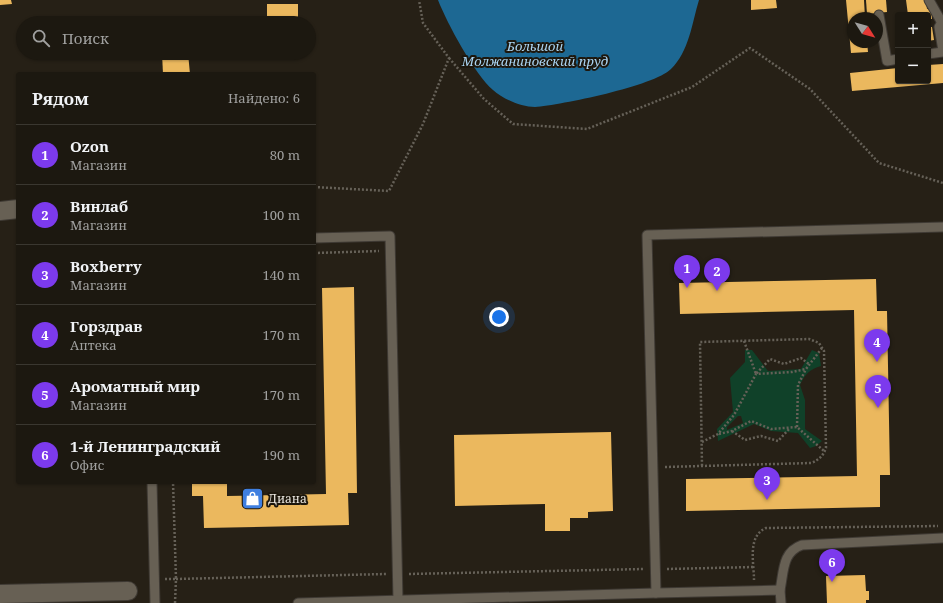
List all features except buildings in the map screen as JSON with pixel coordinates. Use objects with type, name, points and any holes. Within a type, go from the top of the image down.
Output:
[{"type":"street","points":[[0,211],[16,210]]},
{"type":"street","points":[[0,594],[128,591]]},
{"type":"lane","points":[[929,0],[942,22],[939,27],[943,52],[931,54]]},
{"type":"lane","points":[[883,38],[887,61],[895,60]]},
{"type":"lane","points":[[656,593],[647,235],[943,227]]},
{"type":"lane","points":[[316,238],[390,236],[398,600]]},
{"type":"lane","points":[[152,484],[155,603]]},
{"type":"lane","points":[[781,603],[780,590],[788,554],[792,549],[802,545],[943,538]]},
{"type":"lane","points":[[298,603],[780,590]]},
{"type":"path","points":[[420,0],[424,23],[449,58],[484,99],[513,124],[587,129],[692,87],[750,48],[810,88],[880,163],[943,183]]},
{"type":"path","points":[[316,187],[389,191],[423,124],[449,58]]},
{"type":"path","points":[[316,253],[390,251]]},
{"type":"path","points":[[653,467],[702,466],[811,463],[818,460],[825,451],[824,351],[822,347],[815,341],[809,339],[700,342],[702,466]]},
{"type":"path","points":[[744,341],[756,374]]},
{"type":"path","points":[[797,427],[798,385],[806,369],[822,347]]},
{"type":"path","points":[[718,434],[734,415],[756,374],[770,359],[784,364],[801,358],[810,365]]},
{"type":"path","points":[[756,374],[792,372],[806,369]]},
{"type":"path","points":[[702,442],[718,434],[732,431],[751,421],[771,429],[797,427]]},
{"type":"path","points":[[797,427],[825,451]]},
{"type":"path","points":[[732,431],[745,440],[761,436],[778,441],[791,428]]},
{"type":"path","points":[[174,484],[175,603]]},
{"type":"path","points":[[176,579],[754,567]]},
{"type":"green space","points":[[745,350],[752,350],[768,371],[801,369],[812,350],[819,353],[821,366],[808,372],[800,385],[805,400],[805,429],[822,441],[816,446],[810,448],[798,433],[771,431],[754,424],[718,441],[717,429],[733,412],[730,378],[745,362]],"holes":[[[738,416],[741,416],[743,423],[727,430],[727,427]]]},
{"type":"water","name":"Большой Молжаниновский пруд","points":[[438,0],[699,0],[686,46],[677,62],[671,69],[646,82],[606,94],[565,103],[530,107],[507,99],[493,90],[486,83],[462,48]]},
{"type":"place","name":"Ozon","points":[[687,288]]},
{"type":"place","name":"Винлаб","points":[[717,291]]},
{"type":"place","name":"Горздрав","points":[[877,362]]},
{"type":"place","name":"Ароматный мир","points":[[878,408]]},
{"type":"place","name":"Диана","points":[[253,499]]},
{"type":"place","name":"Boxberry","points":[[767,500]]},
{"type":"place","name":"1-й Ленинградский","points":[[832,582]]}]
